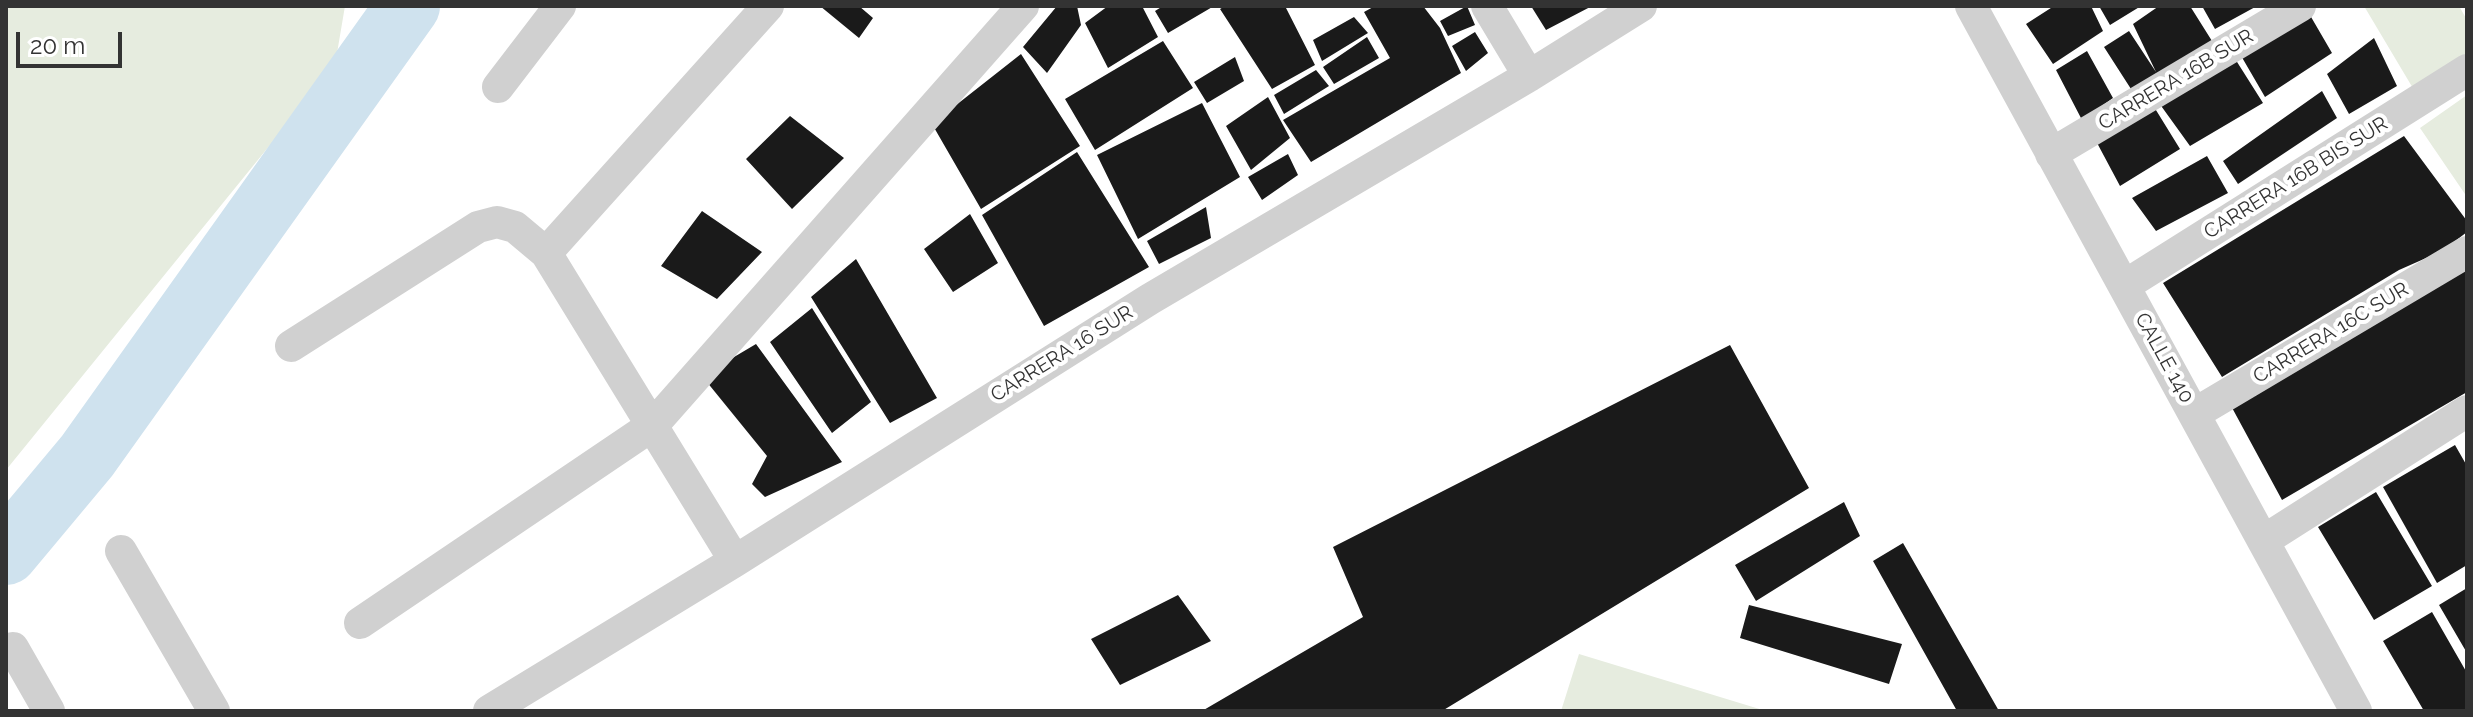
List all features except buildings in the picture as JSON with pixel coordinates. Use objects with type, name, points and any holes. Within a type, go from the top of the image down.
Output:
[{"type":"street","points":[[498,87],[560,6]]},
{"type":"street","points":[[546,253],[768,6]]},
{"type":"street","points":[[360,623],[653,425],[1023,6]]},
{"type":"street","points":[[1487,6],[1529,76]]},
{"type":"street","name":"CARRERA 16 SUR","points":[[489,711],[735,561],[1150,299],[1529,76],[1641,6]]},
{"type":"street","name":"CALLE 140","points":[[1971,6],[2356,711]]},
{"type":"street","name":"CARRERA 16B SUR","points":[[2051,154],[2300,6]]},
{"type":"street","name":"CARRERA 16B BIS SUR","points":[[2124,286],[2467,70]]},
{"type":"street","points":[[291,346],[478,227],[497,222],[515,227],[546,253],[735,561]]},
{"type":"street","name":"CARRERA 16C SUR","points":[[2194,414],[2467,252]]},
{"type":"street","points":[[2263,541],[2467,411]]},
{"type":"street","points":[[121,551],[214,711]]},
{"type":"street","points":[[13,648],[49,711]]},
{"type":"shaded area","points":[[6,6],[345,6],[335,65],[6,470]]},
{"type":"shaded area","points":[[2364,6],[2459,6],[2467,20],[2467,58],[2414,90]]},
{"type":"shaded area","points":[[2467,95],[2467,197],[2420,128]]},
{"type":"shaded area","points":[[1579,654],[1766,711],[1561,711]]},
{"type":"waterway","points":[[6,553],[87,456],[408,6]]}]
